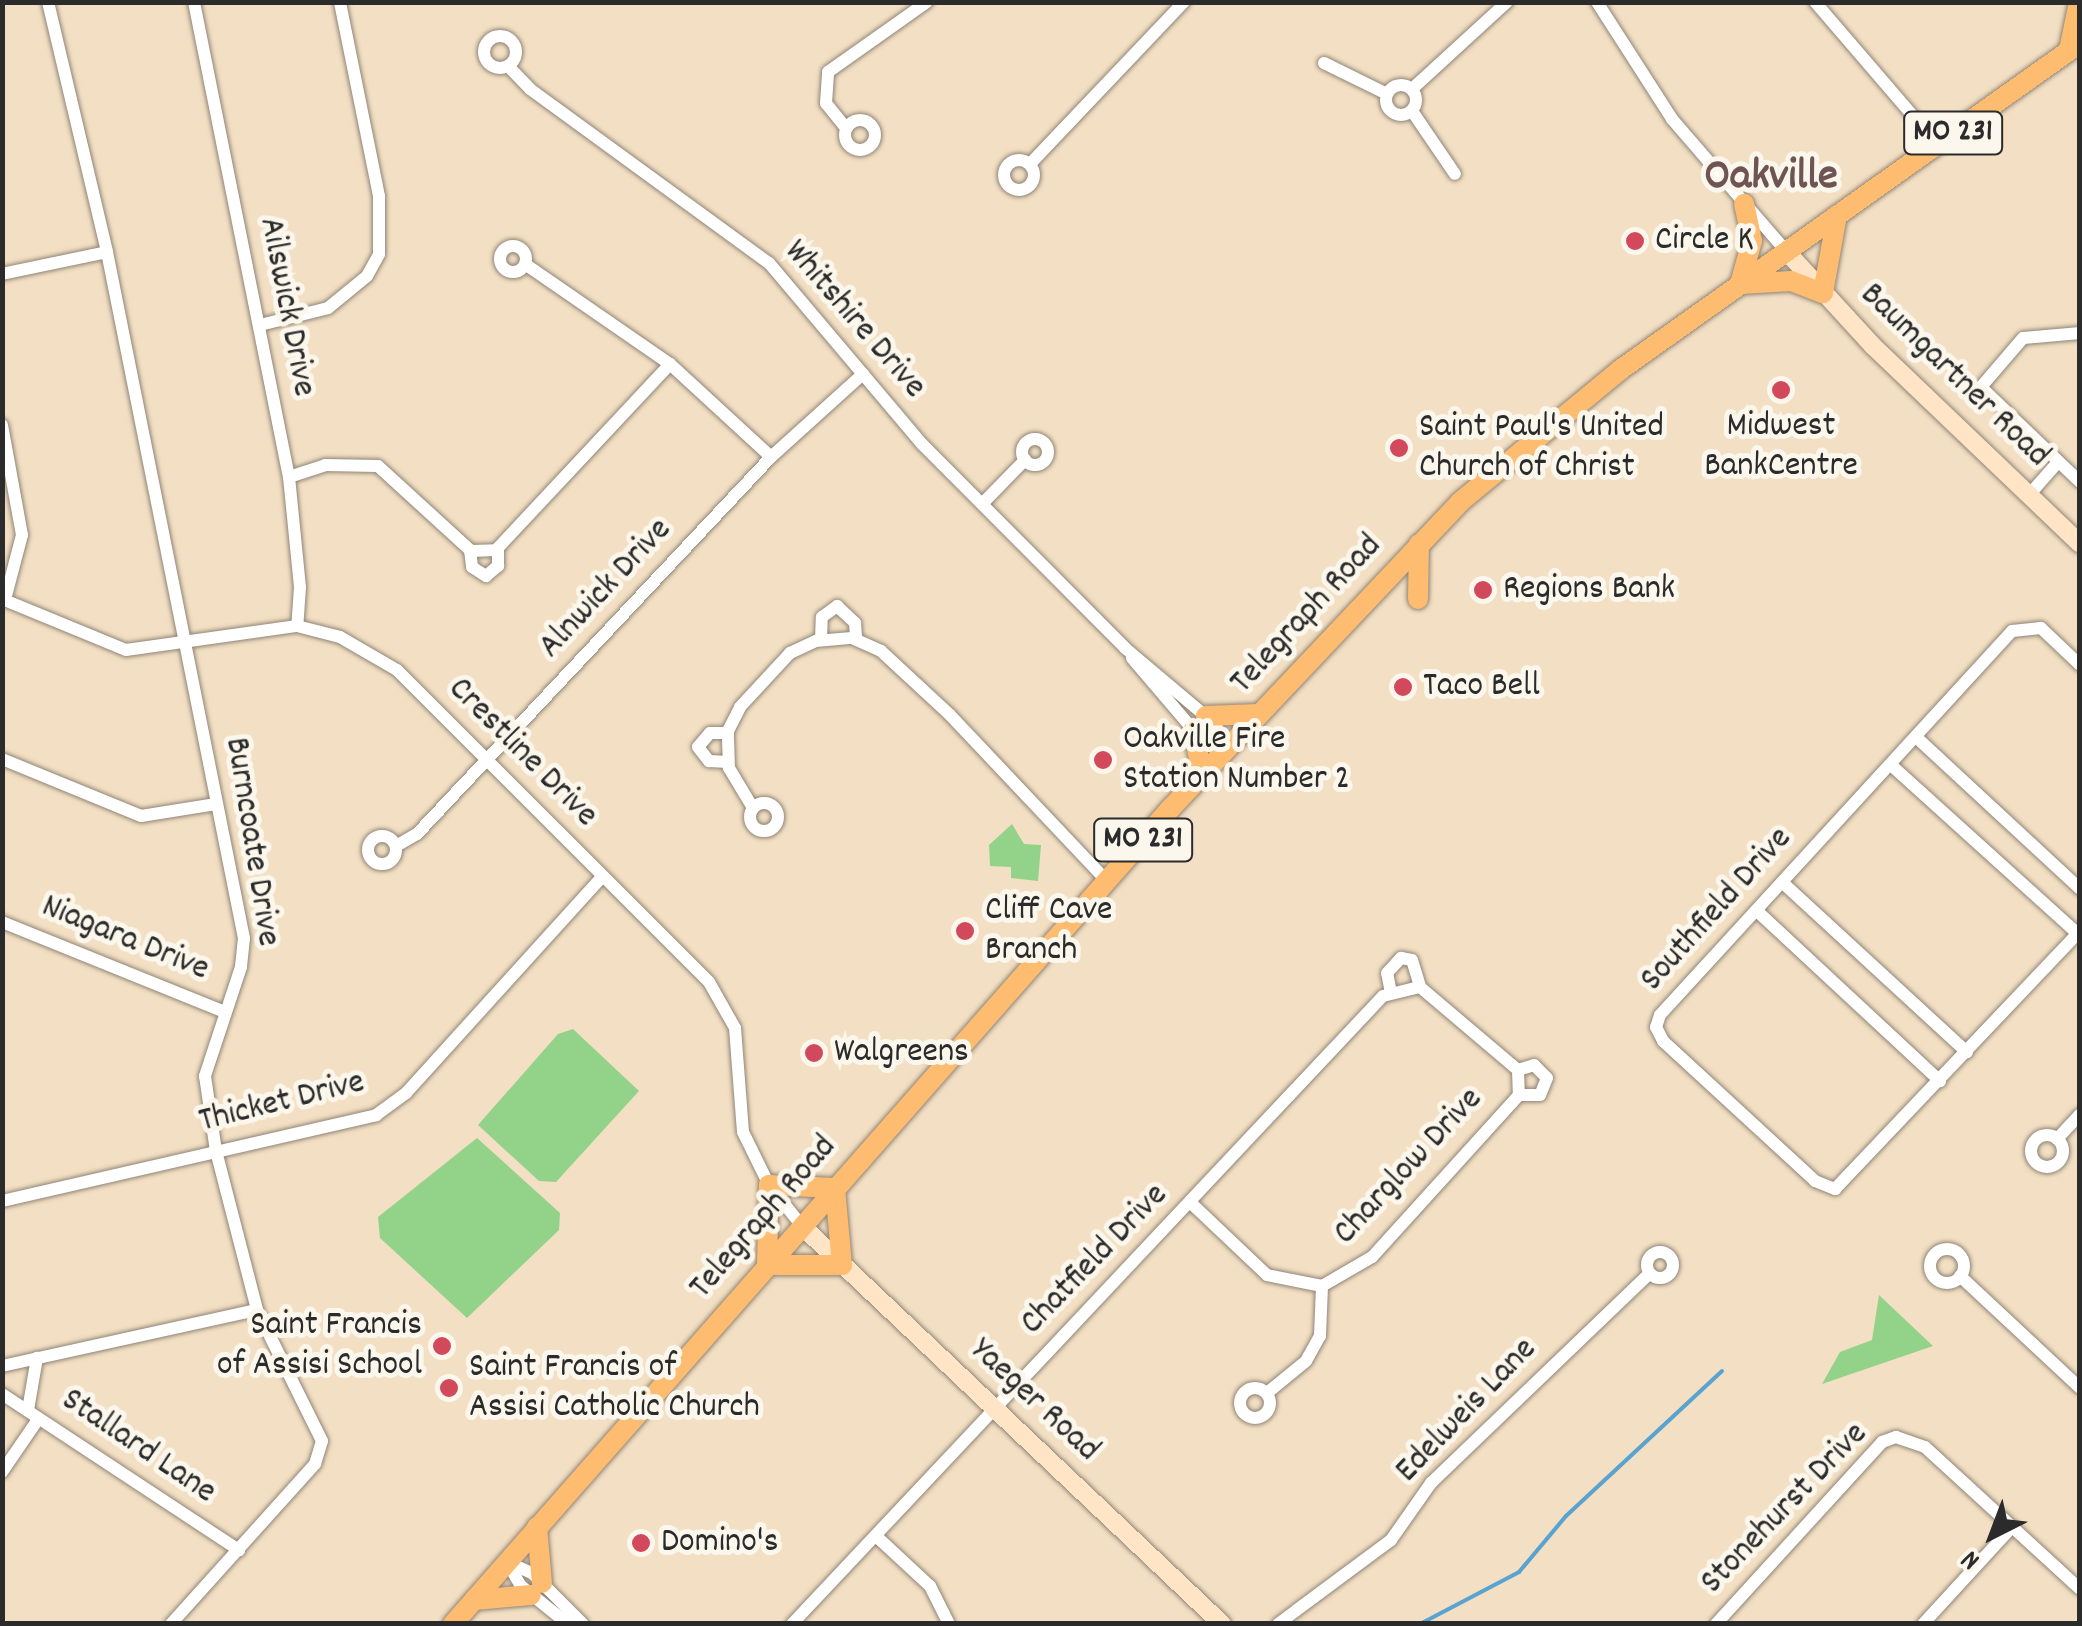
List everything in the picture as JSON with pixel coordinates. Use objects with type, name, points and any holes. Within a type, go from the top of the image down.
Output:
[{"type":"main road","points":[[2074,46],[2078,2]]},
{"type":"main road","name":"Telegraph Road","points":[[453,1624],[1106,880],[1419,544],[1539,433],[2074,46]]},
{"type":"main road","points":[[1744,204],[1752,241],[1740,284],[1791,281],[1823,292],[1837,215]]},
{"type":"main road","points":[[1418,599],[1419,544]]},
{"type":"main road","points":[[1192,785],[1200,763],[1200,724],[1258,714]]},
{"type":"main road","points":[[769,1185],[835,1188],[842,1265],[767,1265],[769,1185]]},
{"type":"main road","points":[[474,1600],[537,1589],[538,1527]]},
{"type":"street","name":"Burncoate Drive","points":[[48,2],[107,252],[245,952],[205,1076],[216,1151],[257,1310],[322,1441],[315,1464],[171,1624]]},
{"type":"street","name":"Ailswick Drive","points":[[194,2],[289,477],[300,588],[297,626]]},
{"type":"street","points":[[260,325],[328,308],[366,276],[379,254],[381,212],[340,2]]},
{"type":"street","points":[[846,128],[826,103],[828,72],[927,2]]},
{"type":"street","points":[[1030,164],[1184,2]]},
{"type":"street","points":[[1455,174],[1412,111],[1412,90],[1507,2]]},
{"type":"street","points":[[1597,2],[1656,98],[1786,251]]},
{"type":"street","points":[[1815,2],[1938,144]]},
{"type":"street","points":[[1324,63],[1387,94],[1395,114],[1412,111]]},
{"type":"street","name":"Whitshire Drive","points":[[508,66],[530,89],[769,263],[863,374],[982,504],[1226,748]]},
{"type":"street","points":[[1387,94],[1402,84],[1412,90]]},
{"type":"street","name":"Baumgartner Road","points":[[1786,251],[2080,544]]},
{"type":"street","points":[[2,274],[107,252]]},
{"type":"street","points":[[524,264],[670,364],[770,456]]},
{"type":"street","points":[[2080,333],[2023,338],[1982,382],[1983,392],[2080,482]]},
{"type":"street","points":[[470,550],[498,548],[670,364]]},
{"type":"street","name":"Alnwick Drive","points":[[396,846],[418,834],[770,456],[863,374]]},
{"type":"street","points":[[2,425],[22,534],[4,600]]},
{"type":"street","points":[[982,504],[1025,460]]},
{"type":"street","points":[[2029,496],[2058,462]]},
{"type":"street","points":[[289,477],[326,465],[378,466],[470,550],[472,567],[486,576],[498,566],[498,548]]},
{"type":"street","name":"Crestline Drive","points":[[4,600],[126,650],[297,626],[340,638],[397,670],[722,1001],[740,1055],[743,1132],[769,1185],[802,1226]]},
{"type":"street","points":[[820,640],[822,616],[837,606],[855,623],[856,639]]},
{"type":"street","name":"Southfield Drive","points":[[2078,932],[1841,1187],[1829,1188],[1663,1041],[1656,1027],[1660,1015],[2018,627],[2041,628],[2080,665]]},
{"type":"street","points":[[753,808],[728,762],[728,733],[740,708],[790,653],[820,640],[856,639],[881,651],[964,729],[1106,880]]},
{"type":"street","points":[[728,733],[710,733],[698,747],[708,762],[728,762]]},
{"type":"street","points":[[1916,737],[2080,889]]},
{"type":"street","points":[[2,759],[140,816],[216,804]]},
{"type":"street","points":[[1891,765],[2078,932]]},
{"type":"street","name":"Thicket Drive","points":[[2,1201],[376,1115],[406,1094],[602,877]]},
{"type":"street","points":[[1783,882],[1967,1052]]},
{"type":"street","points":[[1757,910],[1940,1082]]},
{"type":"street","name":"Niagara Drive","points":[[2,922],[224,1012]]},
{"type":"street","name":"Charglow Drive","points":[[1192,1204],[1267,1275],[1322,1286],[1372,1258],[1519,1094],[1518,1070],[1420,987],[1412,960],[1401,958],[1387,973],[1398,990]]},
{"type":"street","points":[[1398,990],[1420,987]]},
{"type":"street","name":"Chatfield Drive","points":[[792,1624],[994,1407],[1398,990]]},
{"type":"street","name":"Charglow Drive","points":[[1518,1070],[1534,1065],[1547,1078],[1540,1094],[1519,1094]]},
{"type":"street","points":[[2057,1139],[2080,1114]]},
{"type":"street","name":"Yaeger Road","points":[[802,1226],[1222,1624]]},
{"type":"street","name":"Edelweis Lane","points":[[1278,1624],[1391,1540],[1431,1482],[1650,1273]]},
{"type":"street","points":[[1960,1276],[2080,1388]]},
{"type":"street","points":[[1267,1393],[1306,1361],[1320,1336],[1322,1286]]},
{"type":"street","points":[[2,1366],[257,1310]]},
{"type":"street","points":[[2,1472],[34,1414],[37,1358]]},
{"type":"street","name":"Stallard Lane","points":[[2,1394],[240,1550]]},
{"type":"street","name":"Stonehurst Drive","points":[[1716,1624],[1882,1442],[1896,1437],[1925,1447],[2080,1589]]},
{"type":"street","points":[[1923,1624],[2012,1527]]},
{"type":"street","points":[[876,1536],[930,1586],[949,1624]]},
{"type":"street","points":[[507,1562],[583,1624]]},
{"type":"street","points":[[537,1589],[568,1624]]},
{"type":"green space","points":[[1012,824],[1024,844],[1041,845],[1038,881],[1011,878],[1011,867],[990,866],[989,845]]},
{"type":"green space","points":[[573,1029],[639,1091],[556,1182],[539,1181],[478,1125],[558,1034]]},
{"type":"green space","points":[[477,1138],[560,1213],[559,1230],[467,1318],[380,1238],[378,1217]]},
{"type":"green space","points":[[1879,1295],[1933,1346],[1822,1384],[1840,1352],[1872,1340]]},
{"type":"waterway","points":[[1420,1624],[1519,1572],[1566,1516],[1722,1371]]},
{"type":"place","name":"Circle K","points":[[1635,241]]},
{"type":"place","name":"Midwest BankCentre","points":[[1781,390]]},
{"type":"place","name":"Saint Paul's United Church of Christ","points":[[1399,448]]},
{"type":"place","name":"Regions Bank","points":[[1483,590]]},
{"type":"place","name":"Taco Bell","points":[[1403,687]]},
{"type":"place","name":"Oakville Fire Station Number 2","points":[[1103,760]]},
{"type":"place","name":"Cliff Cave Branch","points":[[965,931]]},
{"type":"place","name":"Walgreens","points":[[814,1053]]},
{"type":"place","name":"Saint Francis of Assisi School","points":[[442,1346]]},
{"type":"place","name":"Saint Francis of Assisi Catholic Church","points":[[449,1388]]},
{"type":"place","name":"Domino's","points":[[641,1543]]},
{"type":"district","name":"Oakville","points":[[1771,179]]}]
